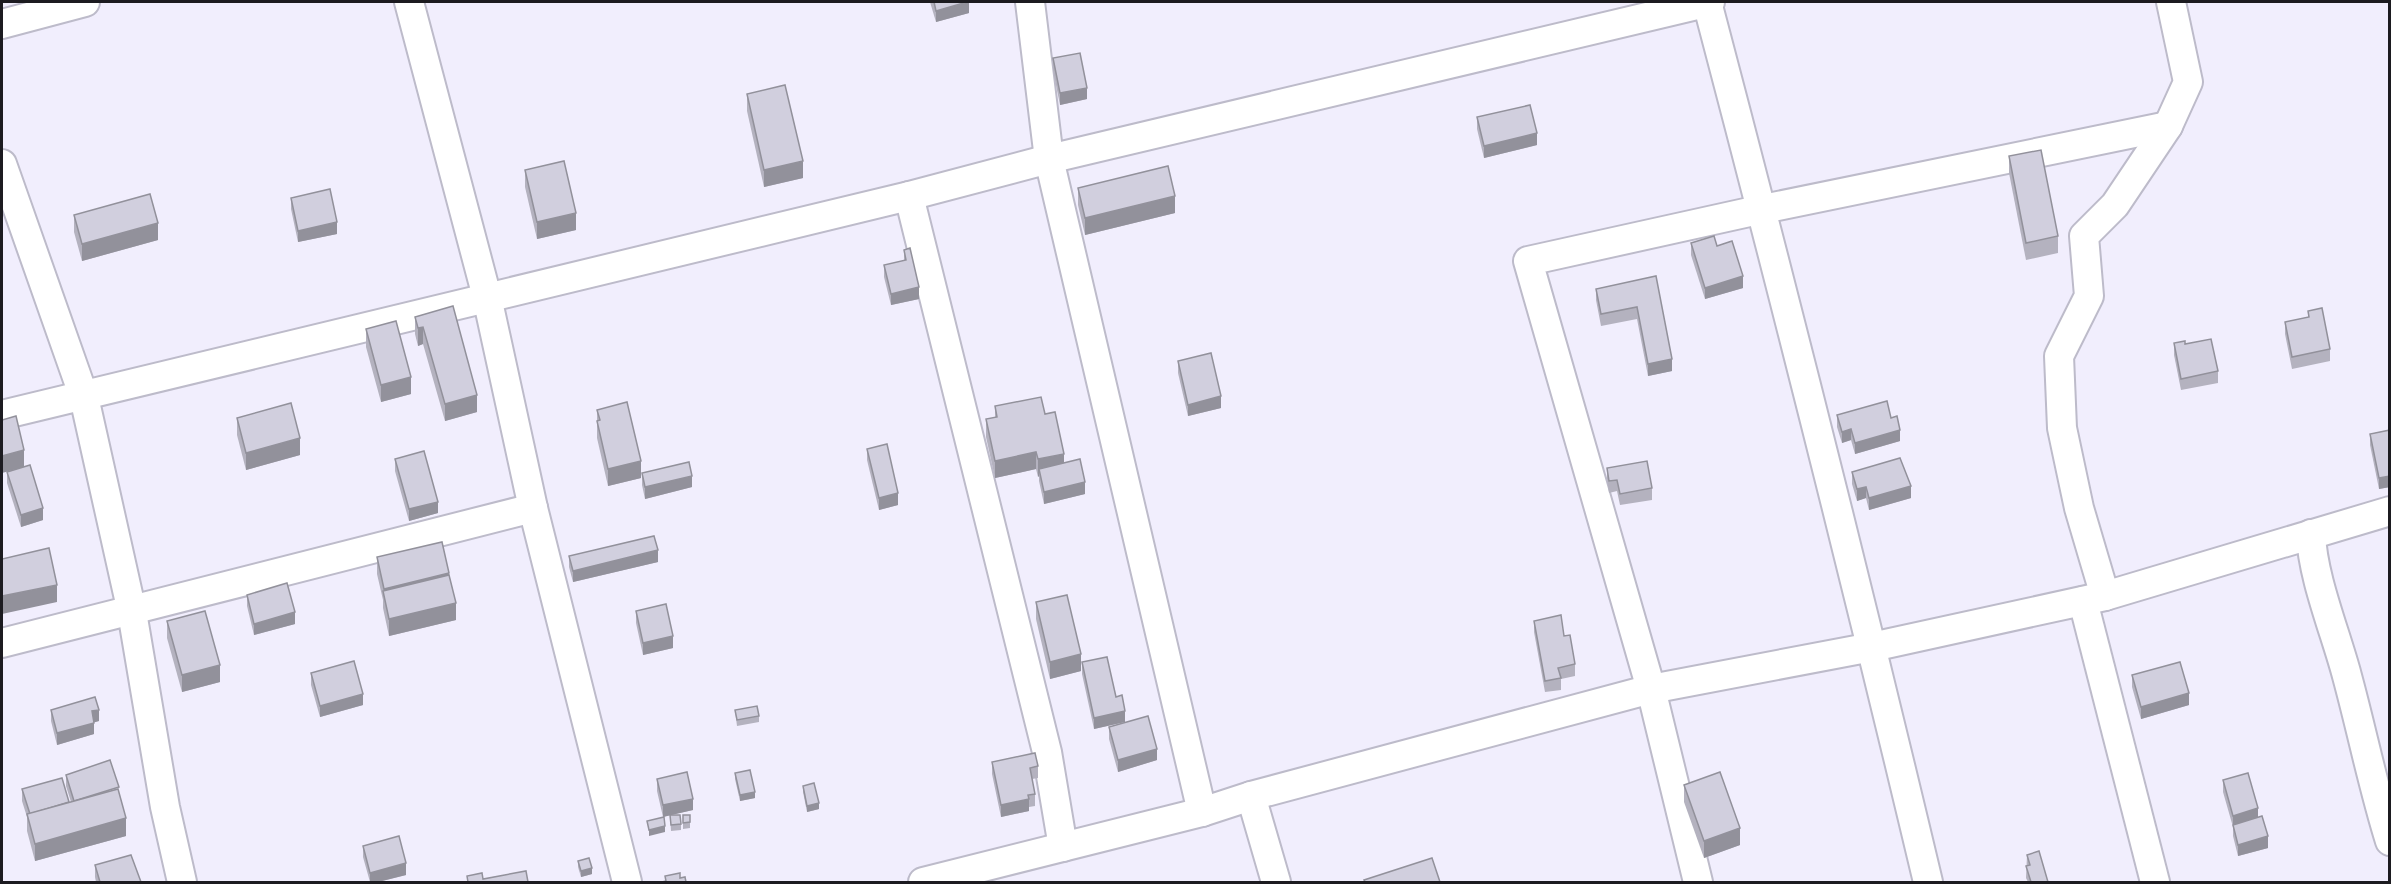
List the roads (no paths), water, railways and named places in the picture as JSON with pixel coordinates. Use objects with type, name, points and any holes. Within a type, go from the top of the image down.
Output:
[{"type":"street","points":[[2,24],[85,2]]},
{"type":"street","points":[[409,2],[487,297],[533,508],[627,882]]},
{"type":"street","points":[[1030,2],[1048,159],[1202,812]]},
{"type":"street","points":[[2,415],[909,196],[1048,159],[1708,2],[1763,209],[1928,882]]},
{"type":"street","points":[[2155,882],[2094,599],[2079,508],[2062,428],[2059,356],[2089,296],[2084,236],[2115,205],[2168,126],[2188,82],[2171,2]]},
{"type":"street","points":[[1698,882],[1651,689],[1528,261],[1763,209],[2168,126]]},
{"type":"street","points":[[2,164],[84,397],[132,612],[165,807],[182,882]]},
{"type":"street","points":[[909,196],[1047,752],[1063,847]]},
{"type":"street","points":[[2,643],[132,612],[533,508]]},
{"type":"street","points":[[923,882],[1202,812],[1251,796],[1651,689],[1872,647],[2094,599],[2390,511]]},
{"type":"street","points":[[2311,534],[2311,560],[2321,584],[2348,678],[2390,841]]},
{"type":"street","points":[[1251,796],[1276,882]]}]
